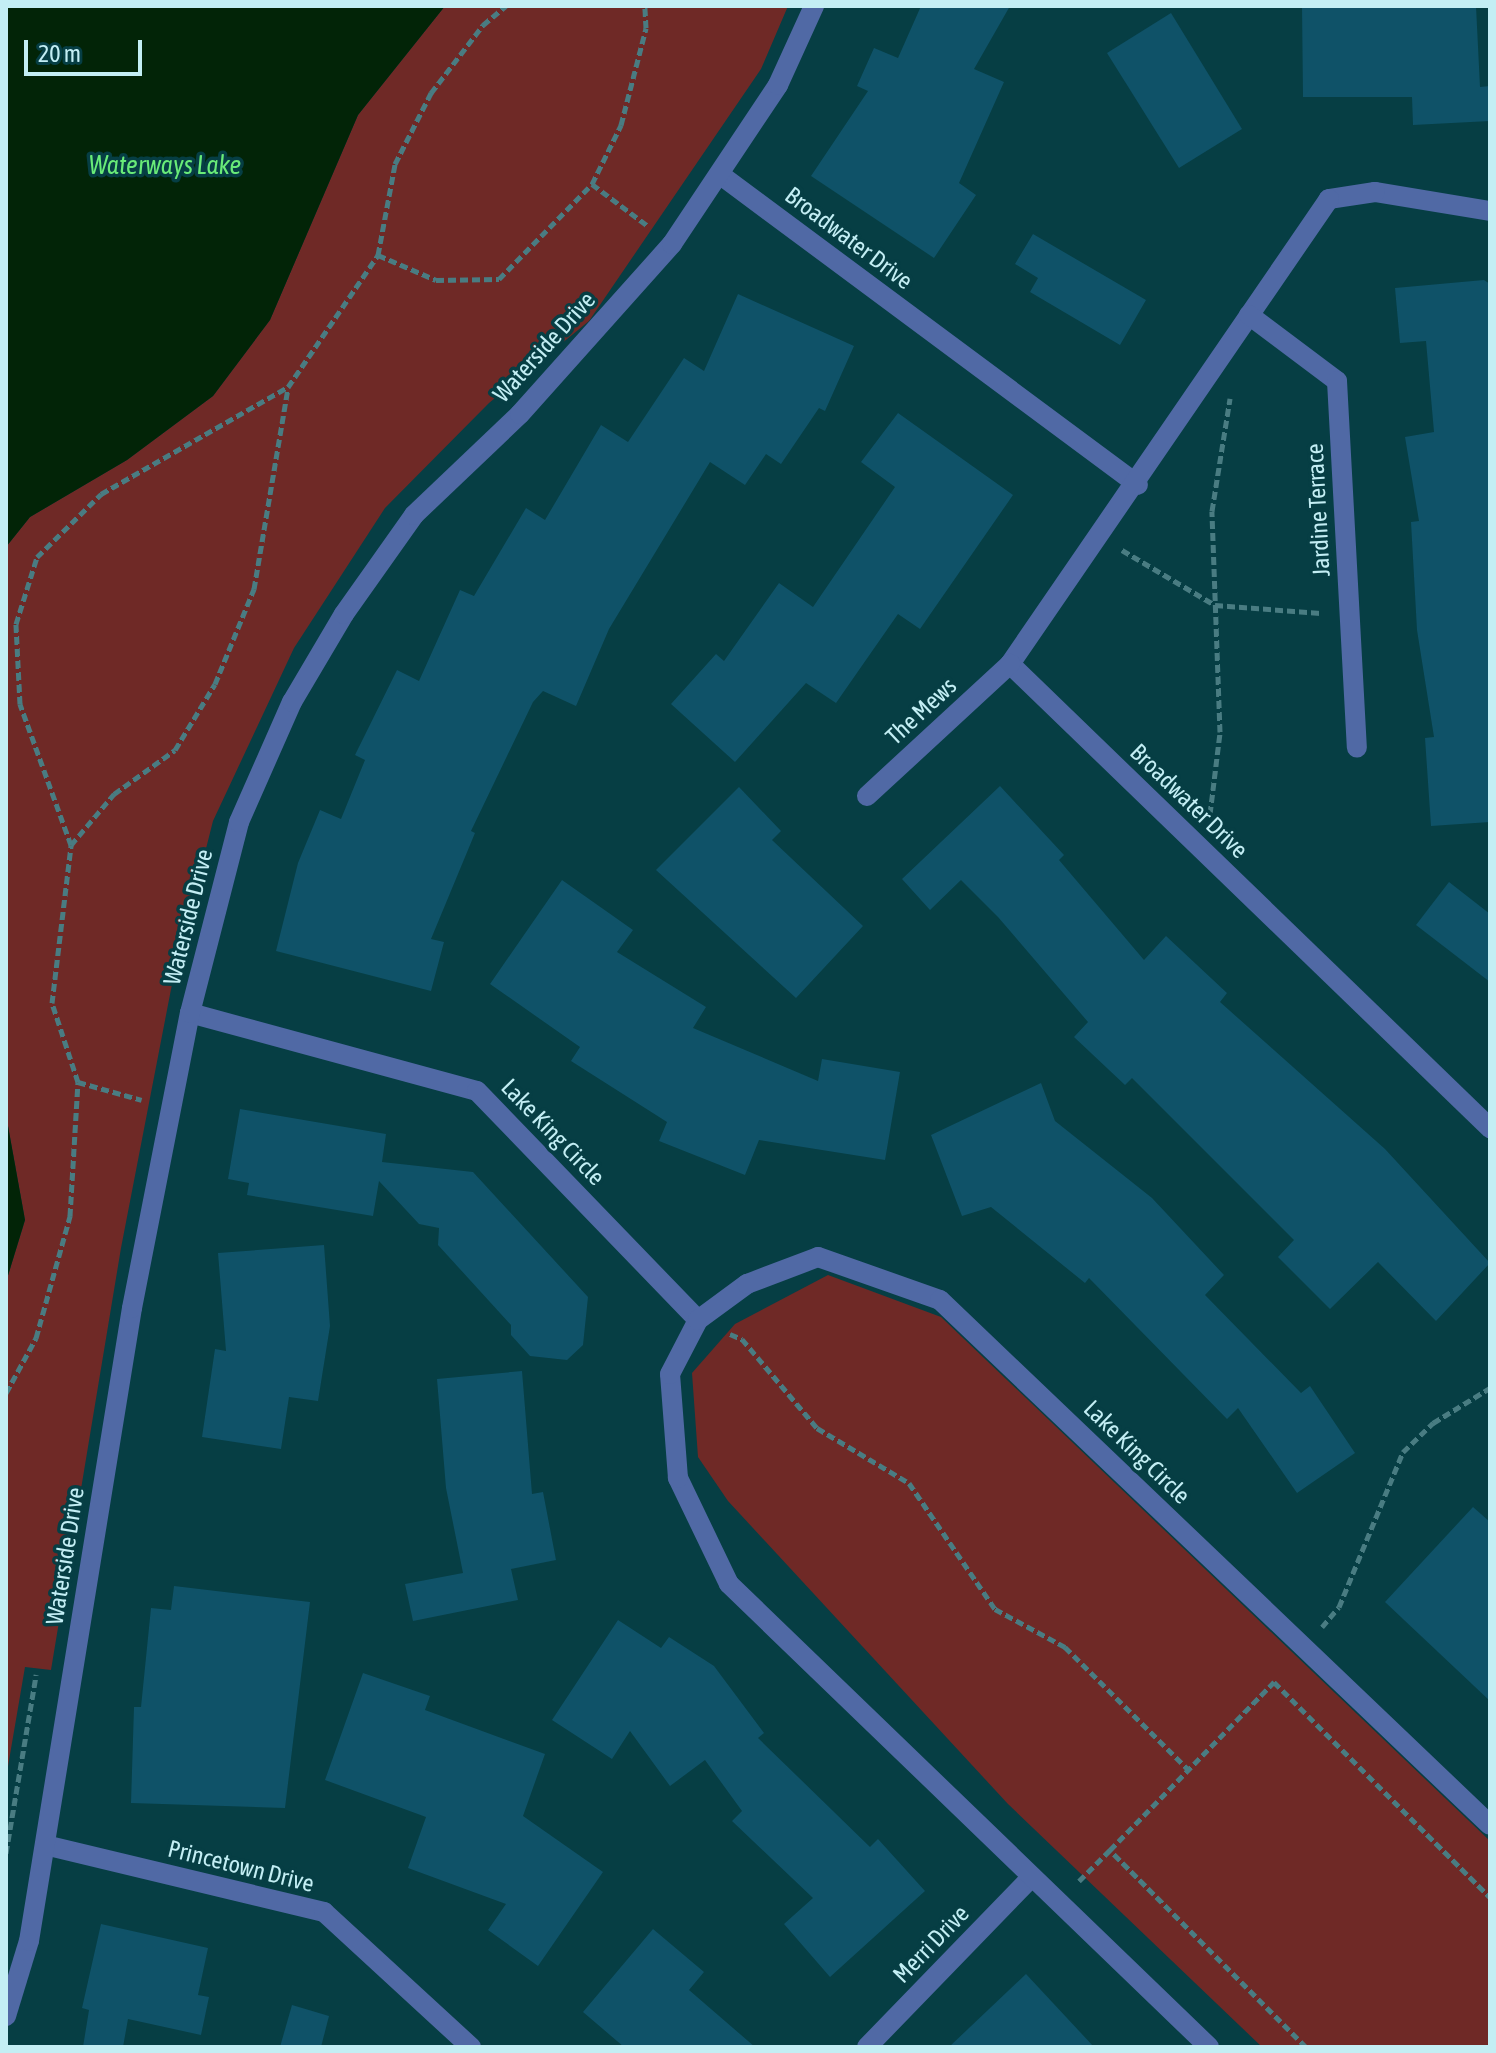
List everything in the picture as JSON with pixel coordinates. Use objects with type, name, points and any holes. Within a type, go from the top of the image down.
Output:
[{"type":"street","name":"Waterside Drive","points":[[6,2016],[29,1941],[132,1308],[190,1013],[239,822],[292,702],[344,614],[414,515],[520,414],[672,244],[722,176],[778,85],[814,6]]},
{"type":"street","name":"Broadwater Drive","points":[[722,176],[1138,485]]},
{"type":"street","points":[[1010,664],[1138,485],[1329,199],[1375,192],[1490,211]]},
{"type":"street","name":"Jardine Terrace","points":[[1249,315],[1337,381],[1357,747]]},
{"type":"street","name":"Broadwater Drive","points":[[1010,664],[1490,1128]]},
{"type":"street","name":"The Mews","points":[[867,796],[1010,664]]},
{"type":"street","name":"Lake King Circle","points":[[190,1013],[477,1091],[698,1320]]},
{"type":"street","name":"Lake King Circle","points":[[1209,2047],[729,1584],[678,1478],[670,1374],[698,1320],[747,1284],[818,1257],[940,1300],[1490,1825]]},
{"type":"street","name":"Princetown Drive","points":[[45,1845],[324,1912],[471,2047]]},
{"type":"street","name":"Merri Drive","points":[[867,2047],[1032,1877]]},
{"type":"path","points":[[71,845],[114,794],[175,750],[215,684],[254,589],[288,387],[378,255],[395,164],[431,93],[483,25],[506,6]]},
{"type":"path","points":[[378,255],[436,280],[499,279],[592,184],[621,125],[646,28],[645,6]]},
{"type":"path","points":[[592,184],[672,244]]},
{"type":"path","points":[[1203,851],[1220,732],[1212,511],[1231,397],[1239,383]]},
{"type":"path","points":[[6,1393],[36,1338],[70,1216],[78,1082],[52,1003],[71,845],[20,704],[16,624],[37,557],[101,494],[288,387]]},
{"type":"path","points":[[1103,534],[1215,605],[1350,615]]},
{"type":"path","points":[[78,1082],[171,1109]]},
{"type":"path","points":[[698,1320],[742,1339],[817,1428],[909,1483],[995,1609],[1065,1647],[1188,1769]]},
{"type":"path","points":[[1305,1648],[1339,1607],[1403,1452],[1433,1423],[1490,1388]]},
{"type":"path","points":[[6,1853],[36,1675]]},
{"type":"path","points":[[1059,1902],[1274,1682],[1490,1897]]},
{"type":"path","points":[[1110,1850],[1306,2047]]},
{"type":"shaded area","points":[[445,6],[788,6],[761,69],[589,321],[489,403],[385,508],[294,648],[213,821],[173,979],[121,1248],[51,1670],[25,1667],[6,1778],[6,1282],[25,1220],[6,1115],[6,547],[30,517],[127,460],[213,396],[270,320],[358,115]]},
{"type":"shaded area","points":[[828,1275],[941,1317],[1490,1841],[1490,2047],[1262,2047],[1008,1804],[728,1501],[698,1457],[692,1373],[735,1324]]},
{"type":"water","name":"Waterways Lake","points":[[6,6],[445,6],[358,115],[270,320],[213,396],[127,460],[30,517],[6,547]]},
{"type":"water","points":[[6,1115],[25,1220],[6,1282]]},
{"type":"building","points":[[921,6],[1010,6],[974,69],[1004,82],[959,183],[976,195],[934,258],[811,176],[868,91],[857,86],[874,48],[898,58]]},
{"type":"building","points":[[1302,6],[1476,6],[1480,87],[1490,86],[1490,121],[1413,125],[1412,97],[1303,97]]},
{"type":"building","points":[[1171,13],[1242,129],[1179,168],[1107,53]]},
{"type":"building","points":[[1033,234],[1146,300],[1120,345],[1030,292],[1038,278],[1015,264]]},
{"type":"building","points":[[1484,280],[1490,284],[1490,822],[1431,826],[1425,738],[1434,737],[1417,630],[1411,522],[1419,521],[1405,437],[1434,432],[1426,341],[1400,343],[1395,288]]},
{"type":"building","points":[[738,294],[854,346],[825,411],[819,408],[781,464],[766,454],[745,485],[710,462],[609,629],[576,706],[543,691],[533,702],[471,831],[475,833],[431,939],[444,942],[431,991],[276,951],[298,863],[320,810],[341,819],[365,760],[355,755],[397,670],[419,681],[460,590],[474,596],[526,508],[545,520],[601,425],[628,442],[684,358],[704,371]]},
{"type":"building","points":[[898,413],[1013,495],[920,629],[898,614],[836,703],[806,683],[735,762],[671,704],[716,654],[724,661],[779,583],[813,607],[895,487],[861,462]]},
{"type":"building","points":[[1000,786],[1064,855],[1059,860],[1144,960],[1166,936],[1227,993],[1220,1002],[1385,1149],[1490,1263],[1436,1321],[1378,1262],[1330,1309],[1278,1257],[1294,1240],[1132,1078],[1125,1085],[1074,1037],[1088,1022],[998,917],[961,880],[930,910],[902,879]]},
{"type":"building","points":[[739,787],[781,831],[772,840],[863,926],[796,998],[656,870]]},
{"type":"building","points":[[562,880],[633,930],[617,952],[706,1007],[693,1028],[818,1081],[822,1059],[900,1072],[885,1160],[759,1140],[745,1175],[659,1141],[667,1122],[571,1061],[580,1047],[490,984]]},
{"type":"building","points":[[1449,882],[1490,914],[1490,982],[1416,925]]},
{"type":"building","points":[[1041,1083],[1055,1121],[1152,1198],[1224,1275],[1205,1295],[1301,1393],[1310,1386],[1355,1453],[1297,1493],[1238,1408],[1227,1419],[1089,1278],[1085,1283],[991,1207],[962,1216],[931,1135]]},
{"type":"building","points":[[240,1109],[386,1134],[382,1162],[473,1172],[588,1297],[583,1345],[567,1360],[530,1356],[511,1335],[511,1325],[438,1245],[439,1228],[419,1224],[379,1181],[373,1216],[247,1195],[249,1183],[228,1179]]},
{"type":"building","points":[[324,1245],[330,1326],[318,1401],[289,1397],[281,1449],[202,1437],[215,1349],[226,1351],[218,1253]]},
{"type":"building","points":[[522,1371],[532,1494],[543,1492],[556,1560],[511,1569],[518,1600],[413,1621],[405,1584],[463,1573],[446,1488],[437,1379]]},
{"type":"building","points":[[1473,1507],[1490,1522],[1490,1701],[1385,1602]]},
{"type":"building","points":[[174,1586],[310,1602],[285,1808],[131,1803],[134,1707],[141,1707],[151,1608],[171,1610]]},
{"type":"building","points":[[618,1620],[661,1648],[669,1637],[714,1666],[764,1733],[758,1738],[870,1847],[878,1839],[925,1891],[830,1977],[784,1924],[813,1898],[732,1821],[742,1811],[705,1760],[670,1786],[630,1731],[612,1759],[552,1720]]},
{"type":"building","points":[[363,1673],[430,1696],[425,1710],[545,1754],[523,1816],[603,1872],[538,1966],[488,1930],[506,1904],[408,1868],[426,1817],[325,1780]]},
{"type":"building","points":[[101,1924],[208,1948],[198,1995],[209,1997],[201,2035],[128,2019],[123,2047],[83,2047],[89,2010],[82,2008]]},
{"type":"building","points":[[653,1929],[704,1972],[689,1990],[755,2047],[624,2047],[583,2012]]},
{"type":"building","points":[[1026,1974],[1094,2047],[949,2047]]},
{"type":"building","points":[[292,2005],[329,2016],[321,2047],[280,2047]]}]
